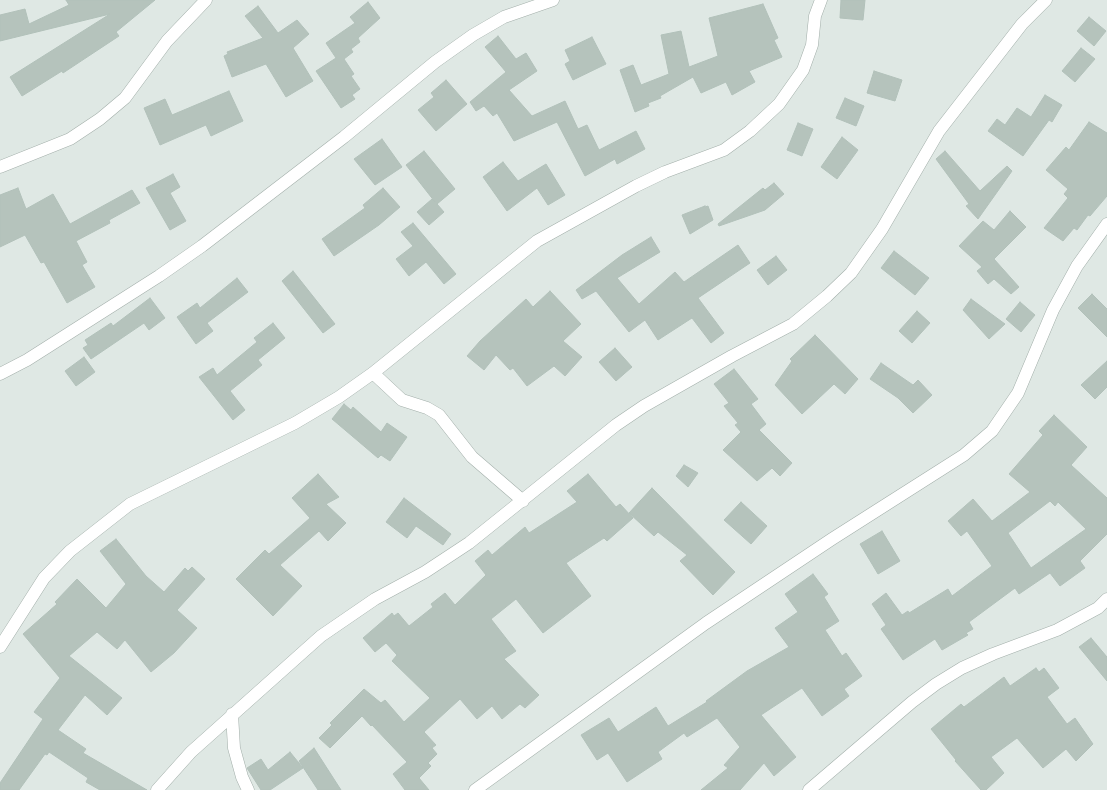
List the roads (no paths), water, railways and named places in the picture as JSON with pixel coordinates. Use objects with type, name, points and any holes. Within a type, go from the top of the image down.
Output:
[{"type":"street","points":[[0,167],[70,139],[100,119],[125,98],[167,41],[206,0]]},
{"type":"street","points":[[0,374],[26,360],[159,276],[202,246],[344,137],[435,62],[473,35],[504,17],[553,0]]},
{"type":"street","points":[[0,647],[44,578],[70,550],[130,504],[294,424],[339,397],[373,373],[537,241],[636,186],[665,172],[724,150],[750,131],[779,104],[803,70],[812,45],[815,16],[821,0]]},
{"type":"street","points":[[157,790],[191,752],[321,636],[375,599],[425,572],[469,543],[616,425],[644,406],[732,356],[793,324],[851,273],[882,229],[939,131],[1022,24],[1046,0]]},
{"type":"street","points":[[475,790],[706,623],[832,539],[964,455],[992,431],[1018,393],[1053,310],[1077,266],[1107,224]]},
{"type":"street","points":[[373,373],[402,400],[427,408],[439,415],[472,457],[523,501]]},
{"type":"street","points":[[809,790],[912,702],[936,684],[962,668],[1057,630],[1098,608],[1107,599]]},
{"type":"street","points":[[232,714],[234,748],[242,777],[248,790]]}]
